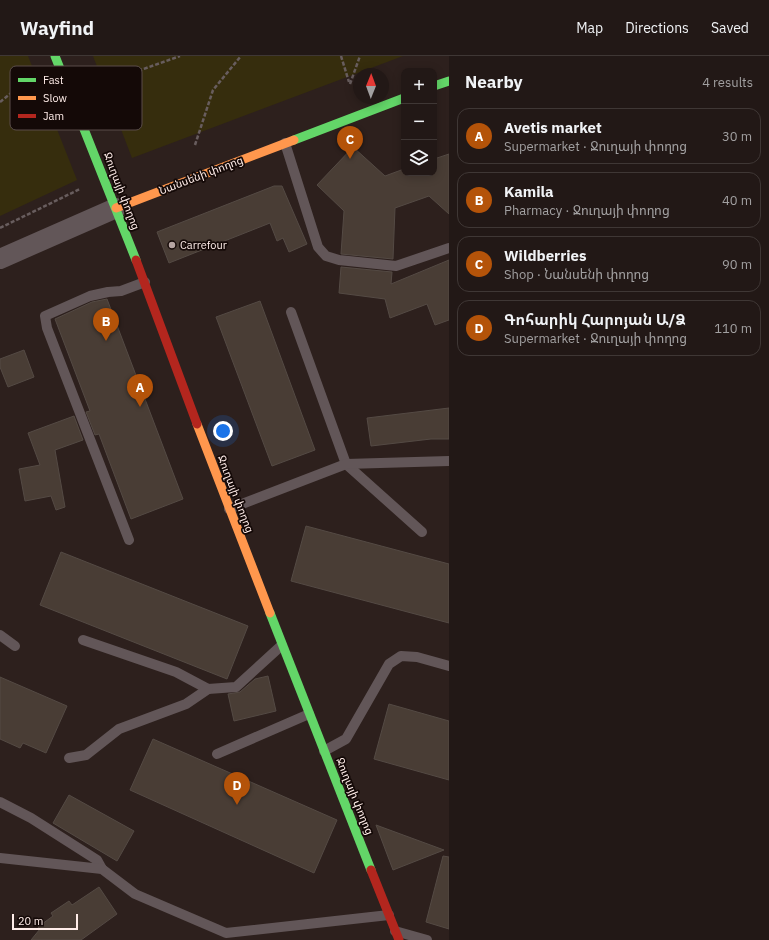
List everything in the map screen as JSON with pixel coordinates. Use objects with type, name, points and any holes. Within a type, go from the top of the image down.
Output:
[{"type":"street","name":"Ջուղայի փողոց","points":[[55,56],[59,66]]},
{"type":"street","points":[[437,85],[449,81]]},
{"type":"street","name":"Նանսենի փողոց","points":[[0,259],[116,208],[401,99]]},
{"type":"street","name":"Ջուղայի փողոց","points":[[85,130],[145,282],[229,509],[397,936]]},
{"type":"lane","points":[[285,143],[318,247],[326,256],[339,260],[396,266],[449,248]]},
{"type":"lane","points":[[129,540],[47,328],[45,316],[90,296],[121,291],[145,282]]},
{"type":"lane","points":[[291,312],[346,464],[422,532]]},
{"type":"lane","points":[[229,509],[346,464],[449,461]]},
{"type":"lane","points":[[0,635],[15,646]]},
{"type":"lane","points":[[83,640],[176,672],[208,689]]},
{"type":"lane","points":[[69,758],[86,756],[119,729],[186,704],[208,689],[236,687],[282,645]]},
{"type":"lane","points":[[324,751],[346,739],[389,664],[400,656],[417,657],[449,666]]},
{"type":"lane","points":[[217,754],[309,714]]},
{"type":"lane","points":[[0,802],[31,818],[97,860],[102,869],[135,894],[226,933],[389,915]]},
{"type":"lane","points":[[0,858],[102,869]]},
{"type":"lane","points":[[397,936],[427,940]]},
{"type":"path","points":[[142,70],[180,56]]},
{"type":"path","points":[[195,145],[213,90],[241,56]]},
{"type":"path","points":[[341,56],[350,84],[360,56]]},
{"type":"path","points":[[0,102],[10,94]]},
{"type":"path","points":[[0,228],[80,189]]},
{"type":"shaded area","points":[[0,56],[28,56],[32,66],[10,66],[10,130],[57,130],[77,180],[0,216]]},
{"type":"shaded area","points":[[93,56],[403,56],[371,68],[353,68],[353,75],[132,158],[121,130],[142,130],[142,66],[97,66]]},
{"type":"building","points":[[353,147],[385,176],[401,170],[401,176],[437,176],[437,158],[449,154],[449,214],[429,196],[395,208],[393,259],[341,254],[344,211],[317,185]]},
{"type":"building","points":[[274,186],[282,186],[307,244],[289,252],[283,238],[277,241],[270,223],[169,263],[157,232]]},
{"type":"building","points":[[449,260],[449,320],[435,325],[427,304],[390,318],[385,299],[339,293],[341,267],[392,272],[391,284]]},
{"type":"building","points":[[107,299],[183,499],[131,519],[99,434],[95,435],[86,412],[90,411],[55,319],[92,302]]},
{"type":"building","points":[[260,301],[315,450],[272,466],[216,317]]},
{"type":"building","points":[[24,350],[34,377],[8,387],[0,367],[0,359]]},
{"type":"building","points":[[449,408],[449,439],[431,439],[371,446],[367,418]]},
{"type":"building","points":[[74,416],[83,440],[55,450],[65,507],[56,510],[51,496],[25,501],[19,469],[40,465],[28,433]]},
{"type":"building","points":[[306,526],[449,564],[449,623],[291,581]]},
{"type":"building","points":[[61,552],[248,626],[227,679],[40,605]]},
{"type":"building","points":[[268,676],[276,711],[234,721],[228,694],[240,692],[255,679]]},
{"type":"building","points":[[0,677],[67,706],[46,753],[23,743],[20,748],[0,739]]},
{"type":"building","points":[[389,704],[449,721],[449,780],[374,759]]},
{"type":"building","points":[[153,739],[337,820],[314,873],[130,790]]},
{"type":"building","points":[[69,795],[134,831],[117,861],[53,823]]},
{"type":"building","points":[[376,825],[444,850],[393,870]]},
{"type":"building","points":[[443,856],[449,857],[449,929],[426,922]]},
{"type":"building","points":[[99,887],[117,914],[81,940],[31,940],[40,929],[38,927],[53,916],[51,913],[69,901],[72,905]]},
{"type":"traffic: fast","points":[[55,56],[59,66]]},
{"type":"traffic: fast","points":[[437,85],[449,81]]},
{"type":"traffic: fast","points":[[294,140],[401,99]]},
{"type":"traffic: fast","points":[[84,130],[136,260]]},
{"type":"traffic: fast","points":[[270,613],[371,870]]},
{"type":"traffic: slow","points":[[116,208],[294,140]]},
{"type":"traffic: slow","points":[[197,424],[270,613]]},
{"type":"traffic: jam","points":[[136,260],[197,424]]},
{"type":"traffic: jam","points":[[371,870],[399,940]]},
{"type":"place","name":"Wildberries","points":[[350,159]]},
{"type":"place","name":"Carrefour","points":[[172,245]]},
{"type":"place","name":"Kamila","points":[[106,341]]},
{"type":"place","name":"Avetis market","points":[[140,407]]},
{"type":"place","name":"Գոհարիկ Հարոյան Ա/Ձ","points":[[237,805]]}]
